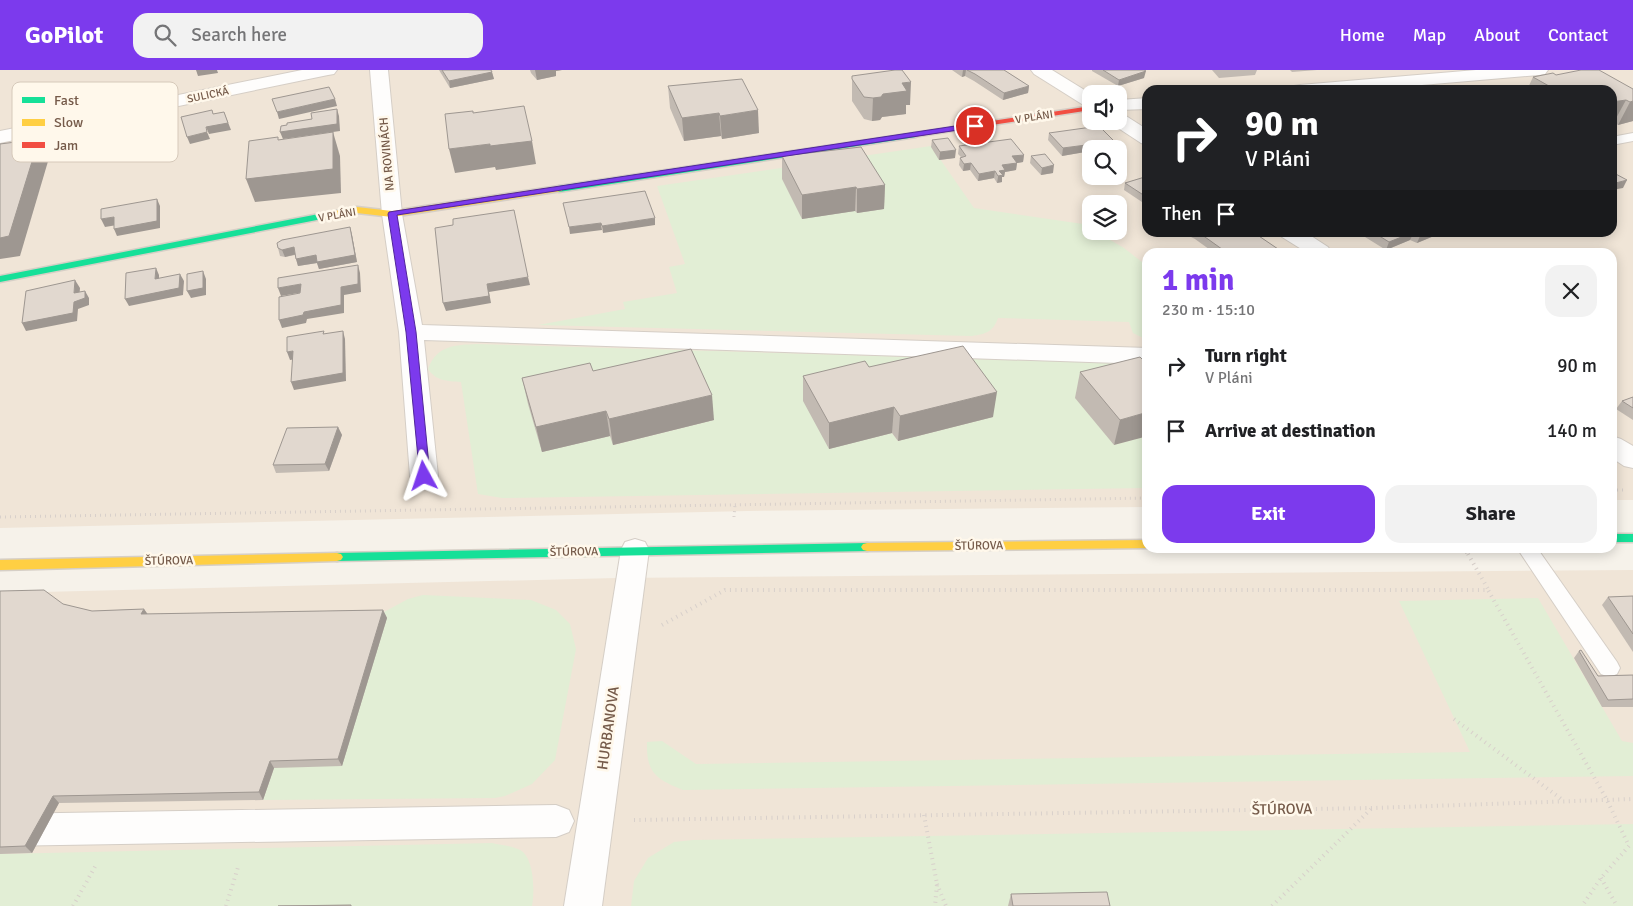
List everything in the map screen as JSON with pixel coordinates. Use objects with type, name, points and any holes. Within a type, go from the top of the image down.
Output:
[{"type":"street","name":"SULICKÁ","points":[[178,101],[328,70]]},
{"type":"street","name":"NA ROVINÁCH","points":[[379,70],[392,214],[411,332],[424,476]]},
{"type":"street","points":[[1040,70],[1082,96]]},
{"type":"street","points":[[1360,85],[1539,70]]},
{"type":"street","points":[[1127,104],[1142,103]]},
{"type":"street","name":"V PLÁNI","points":[[0,280],[357,210],[392,214],[1082,109]]},
{"type":"street","points":[[1127,125],[1142,135]]},
{"type":"street","points":[[1298,237],[1314,248]]},
{"type":"street","points":[[411,332],[1142,356]]},
{"type":"street","points":[[1617,449],[1633,459]]},
{"type":"street","points":[[1617,538],[1633,538]]},
{"type":"street","name":"ŠTÚROVA","points":[[0,564],[635,550],[1142,544]]},
{"type":"street","name":"HURBANOVA","points":[[583,906],[635,550]]},
{"type":"street","points":[[0,830],[556,821]]},
{"type":"lane","points":[[1617,140],[1633,137]]},
{"type":"lane","points":[[1530,553],[1609,668]]},
{"type":"path","points":[[1617,490],[1633,490]]},
{"type":"path","points":[[0,517],[1142,498]]},
{"type":"path","points":[[1467,553],[1607,800],[1629,846],[1601,878],[1582,906]]},
{"type":"path","points":[[658,627],[724,590],[1488,590]]},
{"type":"path","points":[[1454,719],[1565,801]]},
{"type":"path","name":"ŠTÚROVA","points":[[631,820],[1373,808],[1633,799]]},
{"type":"path","points":[[1272,906],[1373,808]]},
{"type":"path","points":[[924,815],[937,884],[946,906]]},
{"type":"path","points":[[1601,878],[1617,906]]},
{"type":"path","points":[[935,906],[937,884]]},
{"type":"shaded area","points":[[0,70],[1633,70],[1633,500],[1617,500],[1617,248],[1142,248],[1142,507],[748,511],[0,528]]},
{"type":"shaded area","points":[[1633,570],[1633,906],[0,906],[0,593],[616,578]]},
{"type":"green space","points":[[931,146],[974,208],[1082,224],[1082,240],[1110,240],[1142,262],[1142,338],[1133,333],[1129,322],[998,318],[991,329],[972,336],[538,325],[625,309],[623,302],[677,293],[669,267],[685,264],[657,186]]},
{"type":"green space","points":[[477,344],[1142,364],[1142,397],[1114,445],[1142,437],[1142,488],[502,498],[478,494],[461,382],[438,378],[428,369],[436,355],[454,346]],"holes":[[[864,386],[993,417],[898,441],[892,433],[829,448]],[[595,389],[714,420],[614,445],[610,436],[542,452]]]},
{"type":"green space","points":[[423,595],[531,600],[556,610],[570,624],[576,649],[555,760],[532,784],[505,796],[495,798],[263,800],[274,768],[373,618],[408,599]]},
{"type":"green space","points":[[1538,598],[1622,741],[1633,743],[1633,776],[683,790],[654,774],[648,761],[647,742],[662,741],[696,764],[1470,752],[1399,601]]},
{"type":"green space","points":[[1633,824],[1633,906],[631,906],[634,881],[648,858],[674,842],[693,840]]},
{"type":"green space","points":[[492,843],[520,850],[525,854],[531,867],[532,906],[0,906],[0,854]]},
{"type":"building","points":[[442,70],[491,70],[492,72],[449,81]]},
{"type":"building","points":[[902,70],[911,82],[902,83],[907,91],[883,94],[881,97],[864,97],[852,79],[852,76]]},
{"type":"building","points":[[967,70],[1004,70],[1029,86],[1004,93]]},
{"type":"building","points":[[1103,70],[1144,70],[1146,71],[1119,80]]},
{"type":"building","points":[[1581,70],[1599,70],[1633,89],[1633,101],[1617,101],[1617,85],[1547,85],[1533,77],[1553,73],[1556,75]]},
{"type":"building","points":[[742,79],[758,110],[720,116],[719,113],[682,118],[668,86]]},
{"type":"building","points":[[329,87],[335,99],[277,112],[272,99]]},
{"type":"building","points":[[524,106],[532,141],[449,149],[445,114],[473,111],[473,113]]},
{"type":"building","points":[[337,109],[337,124],[280,132],[281,126],[287,125],[287,123],[312,119],[311,113]]},
{"type":"building","points":[[212,110],[213,114],[224,112],[228,123],[206,127],[207,132],[187,137],[181,117]]},
{"type":"building","points":[[1082,128],[1082,130],[1103,130],[1113,140],[1082,140],[1082,146],[1063,148],[1049,133]]},
{"type":"building","points":[[333,132],[333,169],[246,179],[249,141],[278,137],[278,140]]},
{"type":"building","points":[[948,138],[956,150],[940,152],[932,140]]},
{"type":"building","points":[[1011,139],[1024,155],[1012,156],[1017,163],[1002,165],[1005,170],[999,171],[1003,175],[998,176],[995,171],[979,174],[971,163],[964,164],[960,158],[966,156],[959,146]]},
{"type":"building","points":[[12,142],[12,162],[32,162],[9,236],[0,238],[0,144]]},
{"type":"building","points":[[861,147],[885,185],[802,195],[782,156]]},
{"type":"building","points":[[1045,154],[1054,165],[1042,168],[1031,156]]},
{"type":"building","points":[[1617,175],[1627,180],[1617,183]]},
{"type":"building","points":[[1142,178],[1142,194],[1127,184],[1127,182]]},
{"type":"building","points":[[645,191],[655,218],[602,226],[601,223],[569,227],[563,203]]},
{"type":"building","points":[[157,199],[157,221],[114,229],[114,217],[101,219],[101,209]]},
{"type":"building","points":[[514,210],[528,277],[487,284],[489,296],[443,303],[435,228],[453,225],[453,219]]},
{"type":"building","points":[[350,227],[355,255],[317,262],[316,255],[296,259],[294,247],[282,250],[278,248],[277,243],[282,240]]},
{"type":"building","points":[[1205,237],[1260,237],[1277,248],[1220,248]]},
{"type":"building","points":[[1381,237],[1402,237],[1389,242]]},
{"type":"building","points":[[358,265],[358,284],[341,287],[341,305],[304,312],[303,315],[279,320],[279,297],[300,293],[301,284],[278,288],[278,278]]},
{"type":"building","points":[[156,268],[155,279],[180,274],[179,288],[125,299],[126,273]]},
{"type":"building","points":[[203,271],[203,288],[187,291],[187,274]]},
{"type":"building","points":[[75,280],[74,293],[85,291],[85,298],[74,302],[73,313],[22,323],[26,291]]},
{"type":"building","points":[[324,331],[323,334],[343,331],[343,373],[291,382],[293,351],[287,352],[287,337]]},
{"type":"building","points":[[963,346],[997,392],[900,416],[894,407],[829,423],[803,376],[865,361],[869,367]]},
{"type":"building","points":[[691,349],[712,395],[609,419],[606,411],[536,427],[522,378],[590,363],[593,371]]},
{"type":"building","points":[[1140,357],[1142,359],[1142,414],[1120,420],[1080,372]]},
{"type":"building","points":[[1633,397],[1633,408],[1622,401]]},
{"type":"building","points":[[338,427],[325,464],[273,465],[287,428]]},
{"type":"building","points":[[44,590],[63,604],[92,611],[144,609],[141,614],[383,610],[338,759],[270,761],[259,792],[53,796],[25,846],[0,847],[0,591]]},
{"type":"building","points":[[1633,596],[1633,634],[1608,597]]},
{"type":"building","points":[[1581,650],[1598,676],[1633,675],[1633,699],[1608,700],[1579,651]]},
{"type":"building","points":[[1107,892],[1110,906],[1013,906],[1011,894]]},
{"type":"building","points":[[351,905],[351,906],[278,906]]},
{"type":"traffic: fast","points":[[559,189],[913,135]]},
{"type":"traffic: fast","points":[[0,279],[324,216]]},
{"type":"traffic: fast","points":[[1617,538],[1633,538]]},
{"type":"traffic: fast","points":[[337,557],[867,547]]},
{"type":"traffic: slow","points":[[324,216],[357,210],[392,214],[559,189]]},
{"type":"traffic: slow","points":[[867,547],[1142,544]]},
{"type":"traffic: slow","points":[[0,565],[337,557]]},
{"type":"traffic: jam","points":[[913,135],[1082,109]]},
{"type":"route","points":[[424,476],[411,332],[392,214],[975,126]]}]
